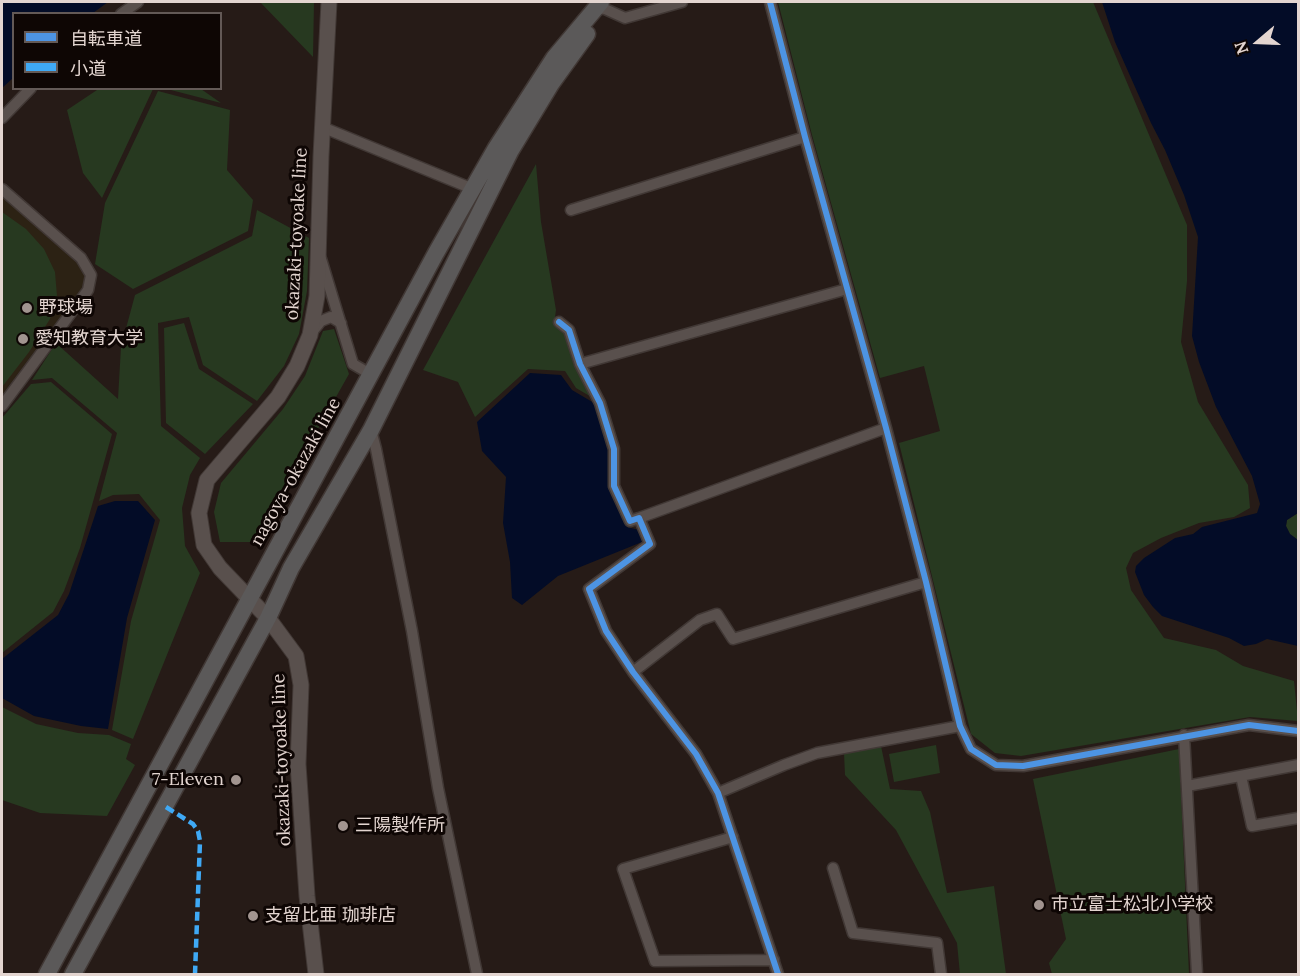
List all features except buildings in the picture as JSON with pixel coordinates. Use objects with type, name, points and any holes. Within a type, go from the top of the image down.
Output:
[{"type":"main road","name":"okazaki-toyoake line","points":[[316,975],[298,764],[301,685],[296,656],[268,618],[219,568],[204,545],[198,513],[207,480],[278,397],[297,366],[310,335],[317,296],[322,127],[329,2]]},
{"type":"main road","name":"nagoya-okazaki line","points":[[47,975],[250,600],[271,556],[372,375],[436,253],[496,148],[554,58],[603,5]]},
{"type":"main road","points":[[73,975],[268,618],[291,568],[371,430],[511,150],[603,5]]},
{"type":"street","points":[[124,12],[138,2]]},
{"type":"street","points":[[603,5],[625,18],[682,2]]},
{"type":"street","points":[[770,2],[886,428],[960,726],[971,749],[996,765],[1023,766],[1249,724],[1299,731]]},
{"type":"street","points":[[2,118],[29,90]]},
{"type":"street","points":[[322,127],[473,189]]},
{"type":"street","points":[[571,210],[805,137]]},
{"type":"street","points":[[2,189],[81,258],[91,275],[88,290],[2,406]]},
{"type":"street","points":[[319,252],[353,364],[372,375]]},
{"type":"street","points":[[580,364],[847,289]]},
{"type":"street","points":[[310,335],[321,321],[331,317],[340,323]]},
{"type":"street","points":[[560,322],[569,330],[580,364],[600,403],[614,449],[614,486],[630,521],[886,428]]},
{"type":"street","points":[[371,430],[410,620],[438,788],[477,975]]},
{"type":"street","points":[[639,518],[651,544],[589,589],[606,631],[633,672],[696,754],[718,793],[778,975]]},
{"type":"street","points":[[633,672],[700,620],[717,614],[733,639],[926,582]]},
{"type":"street","points":[[718,793],[817,753],[960,726]]},
{"type":"street","points":[[1184,735],[1197,975]]},
{"type":"street","points":[[1187,786],[1299,765]]},
{"type":"street","points":[[1241,776],[1252,826],[1299,818]]},
{"type":"street","points":[[733,837],[623,869],[655,961],[774,960]]},
{"type":"street","points":[[833,868],[853,933],[937,943],[941,975]]},
{"type":"shaded area","name":"野球場","points":[[2,197],[76,262],[85,277],[81,289],[2,395]]},
{"type":"green space","points":[[260,2],[314,2],[313,57]]},
{"type":"green space","points":[[778,2],[1093,2],[1187,225],[1187,281],[1181,342],[1198,402],[1248,485],[1250,508],[1234,517],[1199,523],[1161,538],[1133,553],[1126,568],[1131,590],[1164,638],[1216,650],[1243,666],[1294,681],[1298,721],[1250,717],[1021,756],[995,753],[971,734],[899,443],[940,431],[924,366],[880,378],[812,135]]},
{"type":"green space","points":[[97,90],[153,90],[102,198],[83,173],[67,110]]},
{"type":"green space","points":[[171,90],[202,90],[221,103]]},
{"type":"green space","points":[[158,91],[230,110],[227,170],[253,200],[248,231],[133,289],[95,264],[105,203]]},
{"type":"green space","points":[[536,164],[541,222],[556,310],[554,324],[564,333],[574,365],[593,398],[576,388],[565,371],[528,369],[475,417],[458,382],[423,370]]},
{"type":"green space","points":[[257,210],[309,238],[307,291],[299,334],[284,366],[257,401],[203,365],[189,317],[158,323],[161,426],[200,458],[190,475],[182,508],[185,546],[200,573],[133,739],[112,730],[131,621],[160,520],[139,494],[113,495],[99,501],[117,433],[52,378],[32,380],[56,343],[118,399],[121,347],[135,295],[252,236]]},
{"type":"green space","name":"野球場","points":[[2,212],[26,229],[44,249],[55,272],[57,296],[50,319],[29,352],[2,387]]},
{"type":"green space","points":[[184,323],[199,369],[253,404],[205,454],[166,423],[164,328]]},
{"type":"green space","points":[[334,329],[349,374],[254,542],[220,542],[214,512],[221,483],[283,409],[305,376],[323,331]]},
{"type":"green space","points":[[51,382],[112,434],[80,548],[64,591],[53,612],[2,653],[2,418],[31,384]]},
{"type":"green space","points":[[1298,513],[1298,540],[1290,534],[1286,526],[1287,520]]},
{"type":"green space","points":[[2,707],[36,724],[78,733],[109,735],[131,744],[126,759],[135,765],[107,816],[40,813],[2,800]]},
{"type":"green space","points":[[936,745],[940,773],[894,782],[889,754]]},
{"type":"green space","points":[[881,746],[890,789],[921,791],[930,812],[947,893],[994,886],[1006,974],[960,974],[957,943],[896,830],[845,775],[844,753]]},
{"type":"green space","points":[[1179,749],[1189,974],[1052,974],[1049,963],[1066,939],[1033,779]]},
{"type":"water","points":[[2,2],[108,2],[94,12],[12,12],[12,79],[2,88]]},
{"type":"water","points":[[1102,2],[1298,2],[1298,513],[1287,520],[1286,526],[1290,534],[1298,540],[1298,646],[1267,639],[1244,646],[1229,638],[1162,616],[1144,595],[1135,572],[1136,566],[1144,558],[1175,538],[1193,534],[1202,527],[1257,513],[1260,504],[1252,476],[1216,407],[1192,336],[1198,237],[1184,195],[1165,150],[1115,42]]},
{"type":"water","points":[[530,373],[561,375],[572,390],[594,403],[608,449],[608,483],[627,527],[639,530],[642,542],[558,576],[522,605],[512,598],[510,562],[503,523],[506,477],[482,451],[477,422]]},
{"type":"water","points":[[115,501],[138,501],[155,520],[127,618],[108,729],[34,716],[2,698],[2,659],[58,615],[69,594],[98,506]]},
{"type":"marked path","points":[[166,807],[193,824],[198,831],[200,841],[195,974]]},
{"type":"cycle path","points":[[770,2],[886,428],[960,726],[971,749],[996,765],[1023,766],[1249,725],[1298,731]]},
{"type":"cycle path","points":[[559,322],[569,330],[580,364],[600,403],[614,449],[614,486],[630,521],[639,518],[650,544],[589,589],[606,631],[633,672],[696,754],[718,793],[778,974]]},
{"type":"place","name":"野球場","points":[[27,308]]},
{"type":"place","name":"愛知教育大学","points":[[23,339]]},
{"type":"place","name":"7-Eleven","points":[[236,780]]},
{"type":"place","name":"三陽製作所","points":[[343,826]]},
{"type":"place","name":"市立富士松北小学校","points":[[1039,905]]},
{"type":"place","name":"支留比亜 珈琲店","points":[[253,916]]}]
